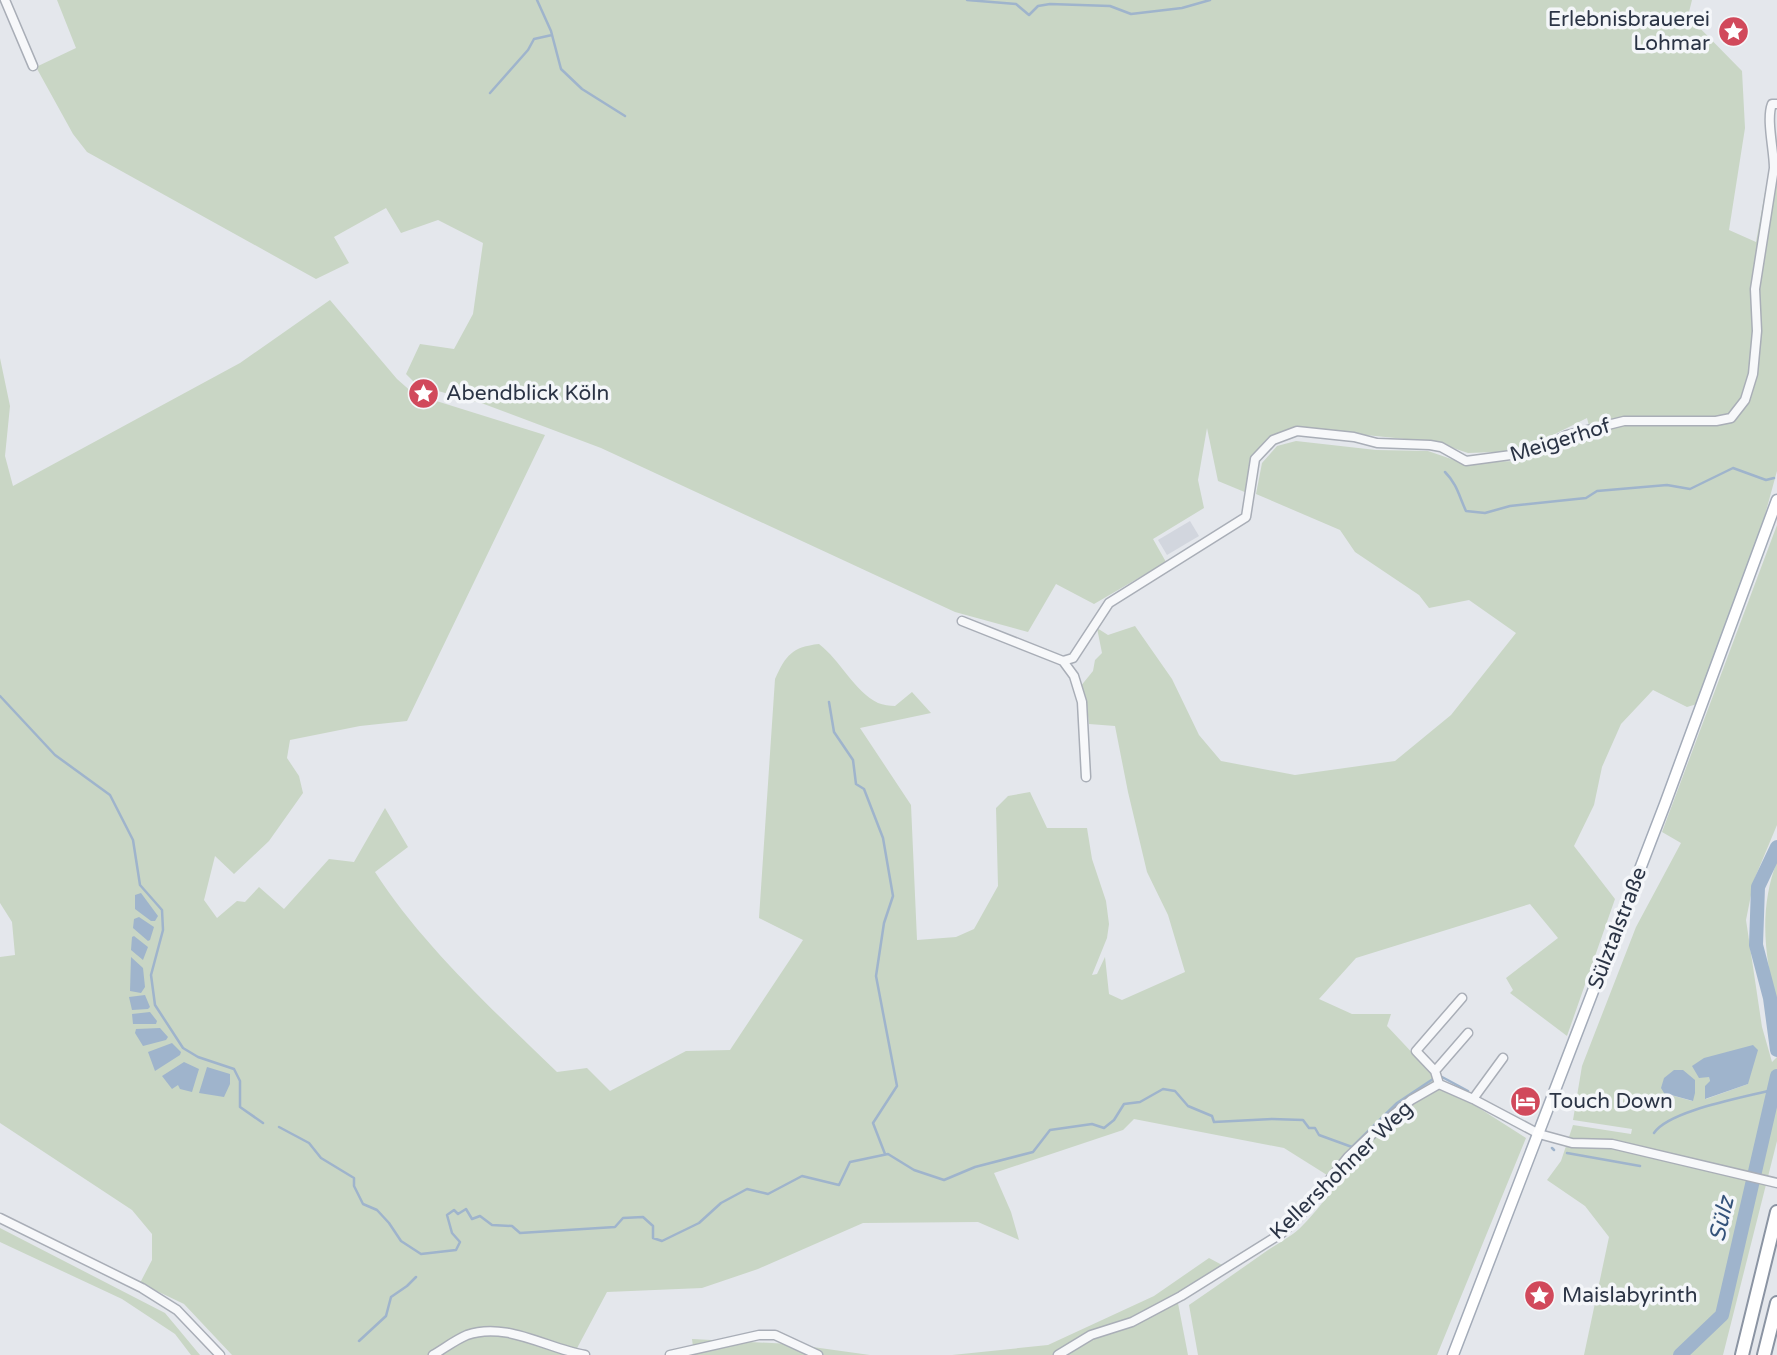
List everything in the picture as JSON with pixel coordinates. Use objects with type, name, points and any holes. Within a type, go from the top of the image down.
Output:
[{"type":"highway","points":[[1742,1355],[1777,1212]]},
{"type":"highway","points":[[1764,1355],[1777,1303]]},
{"type":"main road","name":"Sülztalstraße","points":[[1453,1355],[1665,804],[1777,500]]},
{"type":"street","points":[[5,0],[33,66]]},
{"type":"street","name":"Meigerhof","points":[[1063,661],[1073,658],[1109,603],[1247,517],[1255,459],[1273,440],[1283,435],[1297,431],[1327,433],[1377,443],[1430,445],[1441,447],[1466,461],[1534,452],[1567,435],[1624,421],[1716,421],[1731,418],[1745,400],[1753,374],[1755,289],[1774,168],[1769,112],[1772,104],[1777,104]]},
{"type":"street","points":[[962,621],[1063,661],[1074,676],[1082,702],[1086,777]]},
{"type":"street","points":[[1462,998],[1416,1051],[1435,1071],[1439,1084],[1539,1134],[1572,1143],[1612,1144],[1777,1183]]},
{"type":"street","points":[[1435,1071],[1468,1033]]},
{"type":"street","points":[[1473,1099],[1503,1058]]},
{"type":"street","name":"Kellershohner Weg","points":[[1058,1355],[1091,1335],[1132,1322],[1181,1296],[1282,1233],[1300,1217],[1348,1157],[1411,1100],[1439,1084]]},
{"type":"street","points":[[0,1218],[142,1288],[177,1310],[220,1355]]},
{"type":"street","points":[[433,1355],[456,1340],[481,1331],[507,1334],[585,1355]]},
{"type":"street","points":[[670,1355],[759,1335],[775,1335],[818,1355]]},
{"type":"shaded area","points":[[1190,521],[1199,536],[1167,555],[1158,540]]},
{"type":"green space","points":[[57,0],[1692,0],[1688,16],[1742,71],[1745,128],[1729,230],[1756,242],[1773,149],[1777,152],[1777,471],[1763,522],[1697,704],[1687,707],[1653,690],[1621,724],[1602,767],[1594,805],[1574,846],[1615,899],[1567,1036],[1510,993],[1513,990],[1506,978],[1558,938],[1530,904],[1356,958],[1319,999],[1352,1014],[1391,1014],[1387,1026],[1434,1076],[1435,1082],[1388,1113],[1327,1175],[1284,1148],[1134,1119],[1123,1130],[994,1173],[1011,1212],[1019,1240],[978,1222],[863,1223],[758,1269],[702,1288],[607,1292],[575,1352],[587,1355],[232,1355],[184,1304],[140,1283],[152,1260],[152,1234],[132,1210],[0,1123],[0,957],[15,955],[12,922],[0,903],[0,358],[10,406],[5,456],[13,486],[240,363],[330,300],[397,379],[414,394],[545,435],[407,721],[360,726],[290,740],[287,758],[299,776],[303,793],[269,841],[234,874],[215,856],[204,900],[217,918],[237,901],[245,902],[259,887],[284,909],[329,859],[354,862],[385,808],[408,847],[375,872],[393,899],[436,951],[557,1072],[587,1068],[610,1091],[686,1051],[730,1050],[803,940],[759,918],[775,679],[787,658],[796,650],[819,644],[869,698],[878,703],[895,706],[912,692],[931,713],[860,728],[911,805],[917,940],[956,937],[974,929],[998,886],[996,808],[1008,796],[1030,792],[1047,828],[1087,828],[1092,859],[1106,901],[1109,924],[1107,938],[1092,975],[1097,974],[1105,957],[1109,994],[1122,1000],[1185,972],[1168,915],[1147,872],[1115,726],[1089,724],[1087,706],[1080,687],[1093,671],[1095,660],[1102,653],[1097,628],[1108,635],[1135,626],[1172,679],[1199,735],[1221,761],[1295,775],[1395,761],[1451,715],[1516,633],[1469,600],[1429,608],[1419,595],[1355,552],[1340,530],[1256,494],[1262,463],[1277,446],[1296,441],[1376,450],[1428,451],[1460,462],[1524,461],[1563,442],[1591,434],[1587,418],[1521,451],[1468,453],[1435,442],[1296,428],[1271,436],[1251,459],[1247,493],[1218,481],[1207,428],[1198,480],[1204,508],[1153,539],[1166,562],[1094,604],[1056,584],[1028,632],[955,612],[601,448],[484,404],[417,385],[406,374],[420,344],[454,349],[473,314],[483,243],[438,220],[401,233],[386,208],[334,237],[349,263],[316,279],[87,152],[73,134],[36,67],[76,48]]},
{"type":"green space","points":[[1777,525],[1777,825],[1754,880],[1746,920],[1762,1027],[1772,1062],[1777,1057],[1777,1141],[1723,1355],[1584,1355],[1609,1237],[1585,1206],[1547,1180],[1561,1161],[1573,1125],[1631,1134],[1632,1129],[1573,1120],[1582,1066],[1636,927],[1681,843],[1662,832]],"holes":[[[1709,1076],[1748,1084],[1706,1099]],[[1695,1080],[1692,1101],[1664,1093]]]},
{"type":"green space","points":[[1777,861],[1777,1007],[1769,970],[1765,916]]},
{"type":"green space","points":[[1443,1089],[1454,1092],[1526,1138],[1437,1355],[1198,1355],[1189,1305],[1299,1229],[1384,1126],[1402,1109],[1422,1096]]},
{"type":"green space","points":[[0,1228],[165,1313],[200,1355],[191,1355],[175,1334],[122,1299],[0,1242]]},
{"type":"green space","points":[[1209,1258],[1224,1266],[1177,1298],[1188,1355],[952,1355],[1048,1345],[1154,1296]]},
{"type":"green space","points":[[692,1339],[791,1344],[870,1355],[691,1355],[694,1354]]},
{"type":"water","points":[[141,893],[158,916],[155,921],[135,909],[135,895]]},
{"type":"water","points":[[139,917],[154,927],[148,941],[133,928],[134,919]]},
{"type":"water","points":[[134,936],[148,947],[143,960],[131,950]]},
{"type":"water","points":[[131,957],[143,968],[145,987],[141,993],[130,991]]},
{"type":"water","points":[[145,995],[150,1007],[132,1010],[129,997]]},
{"type":"water","points":[[150,1012],[157,1021],[156,1024],[133,1024],[132,1014]]},
{"type":"water","points":[[160,1028],[168,1037],[166,1040],[143,1046],[135,1033],[136,1029]]},
{"type":"water","points":[[172,1043],[181,1052],[180,1055],[155,1071],[148,1052]]},
{"type":"water","points":[[1753,1045],[1758,1050],[1748,1084],[1705,1099],[1705,1086],[1710,1081],[1709,1077],[1699,1078],[1692,1066],[1704,1058]]},
{"type":"water","points":[[184,1062],[199,1069],[192,1092],[180,1089],[178,1085],[172,1089],[162,1076]]},
{"type":"water","points":[[207,1067],[230,1074],[230,1084],[224,1097],[199,1093]]},
{"type":"water","points":[[1674,1070],[1683,1070],[1695,1080],[1693,1101],[1664,1093],[1661,1088],[1664,1078]]},
{"type":"waterway","points":[[537,0],[551,31],[561,69],[582,89],[625,116]]},
{"type":"waterway","points":[[967,0],[1016,4],[1029,15],[1038,6],[1050,4],[1110,6],[1131,14],[1182,8],[1210,0]]},
{"type":"waterway","points":[[490,93],[528,50],[534,39],[552,35]]},
{"type":"waterway","points":[[1445,472],[1455,486],[1466,511],[1485,513],[1510,506],[1586,498],[1597,491],[1667,485],[1690,489],[1733,468],[1766,480],[1774,478]]},
{"type":"waterway","points":[[0,696],[55,755],[110,795],[133,840],[140,885],[162,910],[163,930],[151,975],[155,1005],[183,1048],[198,1057],[234,1069],[240,1081],[240,1107],[263,1123]]},
{"type":"waterway","points":[[829,702],[834,732],[853,760],[856,784],[864,789],[883,838],[893,896],[884,923],[876,976],[897,1086],[873,1123],[885,1154]]},
{"type":"waterway","name":"Sülz","points":[[1777,847],[1758,887],[1756,945],[1770,998],[1777,1050]]},
{"type":"waterway","name":"Sülz","points":[[1680,1355],[1722,1315],[1777,1076]]},
{"type":"waterway","points":[[1442,1077],[1468,1091]]},
{"type":"waterway","points":[[279,1127],[309,1143],[321,1158],[354,1178],[354,1186],[363,1204],[377,1210],[401,1241],[421,1254],[456,1250],[460,1242],[452,1233],[447,1215],[454,1210],[458,1214],[466,1209],[472,1219],[480,1216],[492,1225],[512,1226],[520,1233],[615,1227],[623,1218],[643,1217],[653,1226],[653,1238],[662,1241],[699,1223],[721,1203],[747,1189],[768,1194],[802,1176],[839,1185],[850,1162],[888,1154],[914,1170],[944,1180],[975,1167],[1033,1152],[1050,1130],[1092,1124],[1104,1128],[1114,1120],[1124,1104],[1140,1102],[1163,1089],[1175,1091],[1188,1106],[1212,1116],[1214,1122],[1303,1120],[1309,1128],[1315,1128],[1319,1135],[1352,1147],[1397,1103],[1433,1079]]},
{"type":"waterway","points":[[1654,1133],[1662,1125],[1692,1111],[1776,1089]]},
{"type":"waterway","points":[[1567,1153],[1640,1166]]},
{"type":"waterway","points":[[359,1341],[386,1316],[391,1297],[416,1277]]},
{"type":"place","name":"Erlebnisbrauerei Lohmar","points":[[1733,31]]},
{"type":"place","name":"Abendblick Köln","points":[[423,393]]},
{"type":"place","name":"Touch Down","points":[[1526,1101]]},
{"type":"place","name":"Maislabyrinth","points":[[1539,1295]]}]
